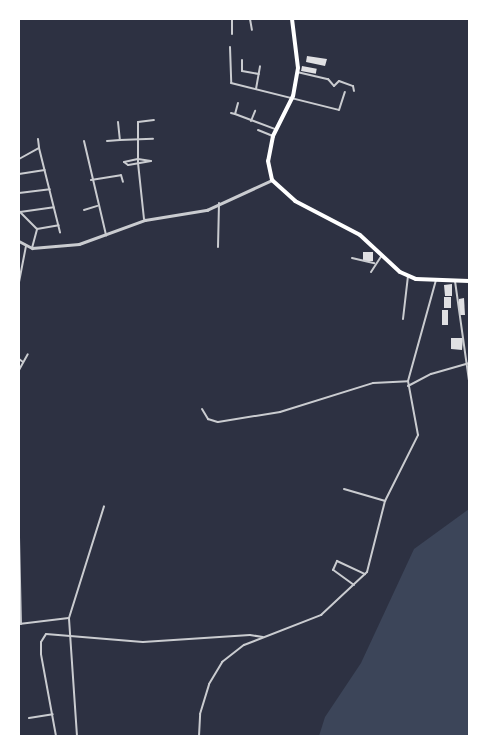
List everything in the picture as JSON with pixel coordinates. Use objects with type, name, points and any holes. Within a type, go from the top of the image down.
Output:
[{"type":"highway","points":[[292,19],[297,72],[293,96],[273,136],[268,161],[272,180],[286,195],[360,235],[408,276],[436,280],[469,281]]},
{"type":"street","points":[[232,19],[232,34]]},
{"type":"street","points":[[250,19],[252,30]]},
{"type":"street","points":[[230,47],[230,82],[293,96],[340,110],[345,92]]},
{"type":"street","points":[[242,60],[243,71],[259,74]]},
{"type":"street","points":[[256,89],[260,66]]},
{"type":"street","points":[[297,72],[328,79],[334,86],[338,81],[353,87],[354,90]]},
{"type":"street","points":[[235,114],[238,103]]},
{"type":"street","points":[[251,121],[255,111]]},
{"type":"street","points":[[230,113],[275,129]]},
{"type":"street","points":[[144,220],[138,163],[138,121],[154,120]]},
{"type":"street","points":[[118,122],[120,140]]},
{"type":"street","points":[[258,130],[273,136]]},
{"type":"street","points":[[38,139],[60,232]]},
{"type":"street","points":[[107,141],[153,139]]},
{"type":"street","points":[[84,142],[96,206],[106,235]]},
{"type":"street","points":[[19,159],[39,148]]},
{"type":"street","points":[[138,159],[151,160],[138,163],[126,165],[124,162],[138,159]]},
{"type":"street","points":[[19,174],[45,170]]},
{"type":"street","points":[[91,180],[121,176],[123,182]]},
{"type":"street","points":[[19,241],[26,247],[32,248],[79,244],[144,220],[204,211],[272,180]]},
{"type":"street","points":[[19,193],[50,189]]},
{"type":"street","points":[[218,247],[219,204]]},
{"type":"street","points":[[84,210],[96,206]]},
{"type":"street","points":[[19,211],[54,207]]},
{"type":"street","points":[[19,211],[36,229]]},
{"type":"street","points":[[36,229],[59,225]]},
{"type":"street","points":[[32,248],[36,229]]},
{"type":"street","points":[[19,282],[26,247]]},
{"type":"street","points":[[371,272],[374,263],[382,255]]},
{"type":"street","points":[[352,258],[374,263]]},
{"type":"street","points":[[403,320],[408,276]]},
{"type":"street","points":[[199,736],[200,714],[214,674],[234,651],[321,616],[364,574],[386,501],[418,435],[408,381],[436,280]]},
{"type":"street","points":[[455,280],[465,364],[469,380]]},
{"type":"street","points":[[19,370],[28,354]]},
{"type":"street","points":[[19,359],[23,362]]},
{"type":"street","points":[[408,386],[431,374],[469,363]]},
{"type":"street","points":[[202,409],[208,419],[218,422],[280,412],[373,383],[408,381]]},
{"type":"street","points":[[344,489],[386,501]]},
{"type":"street","points":[[77,736],[70,618],[104,506]]},
{"type":"street","points":[[19,537],[20,624],[70,618]]},
{"type":"street","points":[[354,585],[333,570],[337,561],[364,574]]},
{"type":"street","points":[[56,736],[41,642],[49,633],[143,642],[250,635],[263,638]]},
{"type":"street","points":[[29,718],[53,714]]},
{"type":"shaded area","points":[[469,509],[469,736],[319,736],[325,717],[361,663],[414,549]]},
{"type":"building","points":[[307,56],[327,59],[325,66],[306,62]]},
{"type":"building","points":[[302,66],[317,69],[316,74],[301,71]]},
{"type":"building","points":[[363,252],[373,252],[373,261],[363,261]]},
{"type":"building","points":[[452,284],[452,296],[445,296],[444,285]]},
{"type":"building","points":[[444,297],[451,297],[451,308],[444,308]]},
{"type":"building","points":[[464,298],[465,315],[459,315],[459,299]]},
{"type":"building","points":[[442,310],[448,310],[448,325],[442,325]]},
{"type":"building","points":[[451,338],[463,338],[462,350],[451,349]]}]
